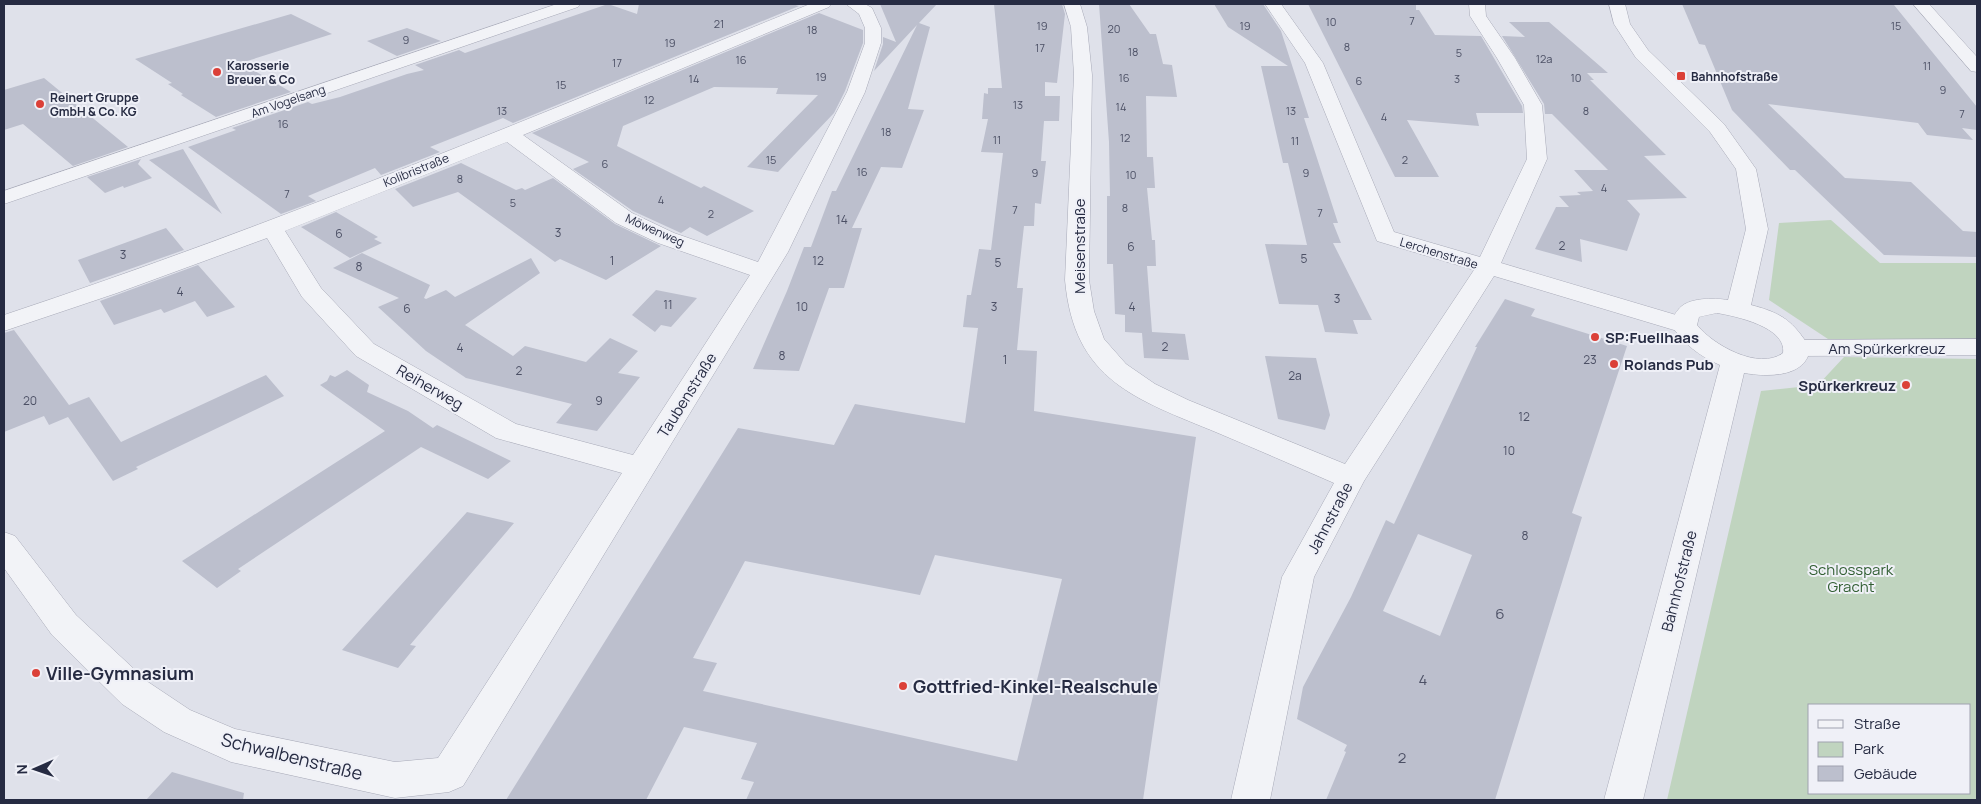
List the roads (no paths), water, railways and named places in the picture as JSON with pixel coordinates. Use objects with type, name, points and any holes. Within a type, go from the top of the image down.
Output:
[{"type":"street","name":"Am Vogelsang","points":[[4,198],[572,4]]},
{"type":"street","name":"Kolibristraße","points":[[4,323],[66,303],[272,228],[823,4]]},
{"type":"street","name":"Taubenstraße","points":[[449,774],[764,272],[856,92],[873,43],[873,28],[866,10],[854,4]]},
{"type":"street","name":"Meisenstraße","points":[[1072,4],[1079,27],[1083,75],[1077,280],[1080,311],[1090,336],[1104,357],[1127,379],[1159,397],[1351,478]]},
{"type":"street","name":"Lerchenstraße","points":[[1273,4],[1314,63],[1385,236],[1487,268],[1684,325]]},
{"type":"street","name":"Jahnstraße","points":[[1251,800],[1298,577],[1351,478],[1487,268],[1537,159],[1533,105],[1506,58],[1478,16],[1477,4]]},
{"type":"street","points":[[1617,4],[1622,24],[1642,54],[1717,128],[1746,170],[1757,229],[1738,308]]},
{"type":"street","points":[[1921,4],[1977,67]]},
{"type":"street","name":"Möwenweg","points":[[508,133],[624,218],[666,238],[764,272]]},
{"type":"street","name":"Reiherweg","points":[[272,228],[310,292],[365,350],[506,431],[642,468]]},
{"type":"street","points":[[1717,306],[1738,308],[1760,315],[1784,330],[1797,348],[1796,356],[1784,364],[1758,366],[1734,361],[1709,350],[1691,336],[1684,325],[1688,313],[1698,308],[1717,306]]},
{"type":"street","name":"Am Spürkerkreuz","points":[[1797,348],[1977,347]]},
{"type":"street","name":"Bahnhofstraße","points":[[1624,800],[1734,361]]},
{"type":"street","name":"Schwalbenstraße","points":[[4,544],[64,624],[134,693],[177,720],[231,745],[395,780],[449,774]]},
{"type":"place","name":"Karosserie Breuer & Co","points":[[217,72]]},
{"type":"place","name":"Bahnhofstraße","points":[[1681,76]]},
{"type":"place","name":"Reinert Gruppe GmbH & Co. KG","points":[[40,104]]},
{"type":"place","name":"SP:Fuellhaas","points":[[1595,337]]},
{"type":"place","name":"Rolands Pub","points":[[1614,364]]},
{"type":"place","name":"Spürkerkreuz","points":[[1906,385]]},
{"type":"place","name":"Ville-Gymnasium","points":[[36,673]]},
{"type":"place","name":"Gottfried-Kinkel-Realschule","points":[[903,686]]},
{"type":"park label","name":"Schlosspark Gracht","points":[[1851,578]]}]
